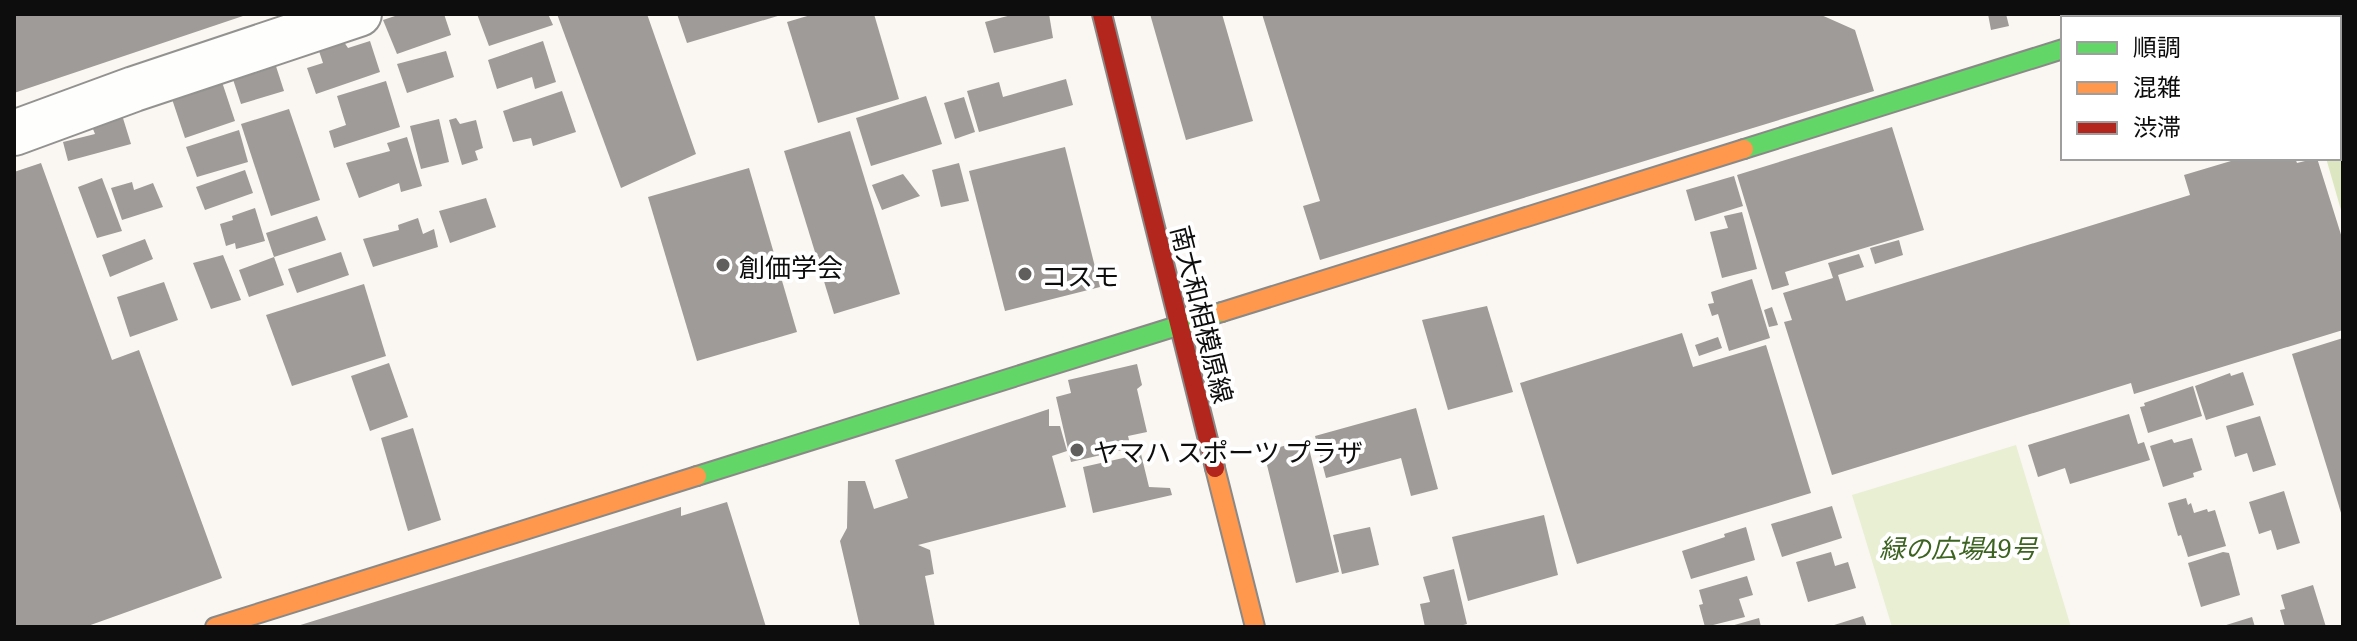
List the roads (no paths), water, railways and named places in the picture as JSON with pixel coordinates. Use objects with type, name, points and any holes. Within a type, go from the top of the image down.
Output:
[{"type":"street","points":[[14,133],[134,89],[359,14]]},
{"type":"street","name":"南大和相模原線","points":[[1102,14],[1255,627]]},
{"type":"street","points":[[215,627],[2061,50]]},
{"type":"place","name":"創価学会","points":[[723,265]]},
{"type":"place","name":"コスモ","points":[[1025,274]]},
{"type":"place","name":"ヤマハ スポーツ プラザ","points":[[1077,450]]},
{"type":"park label","name":"緑の広場49号","points":[[1958,546]]}]
